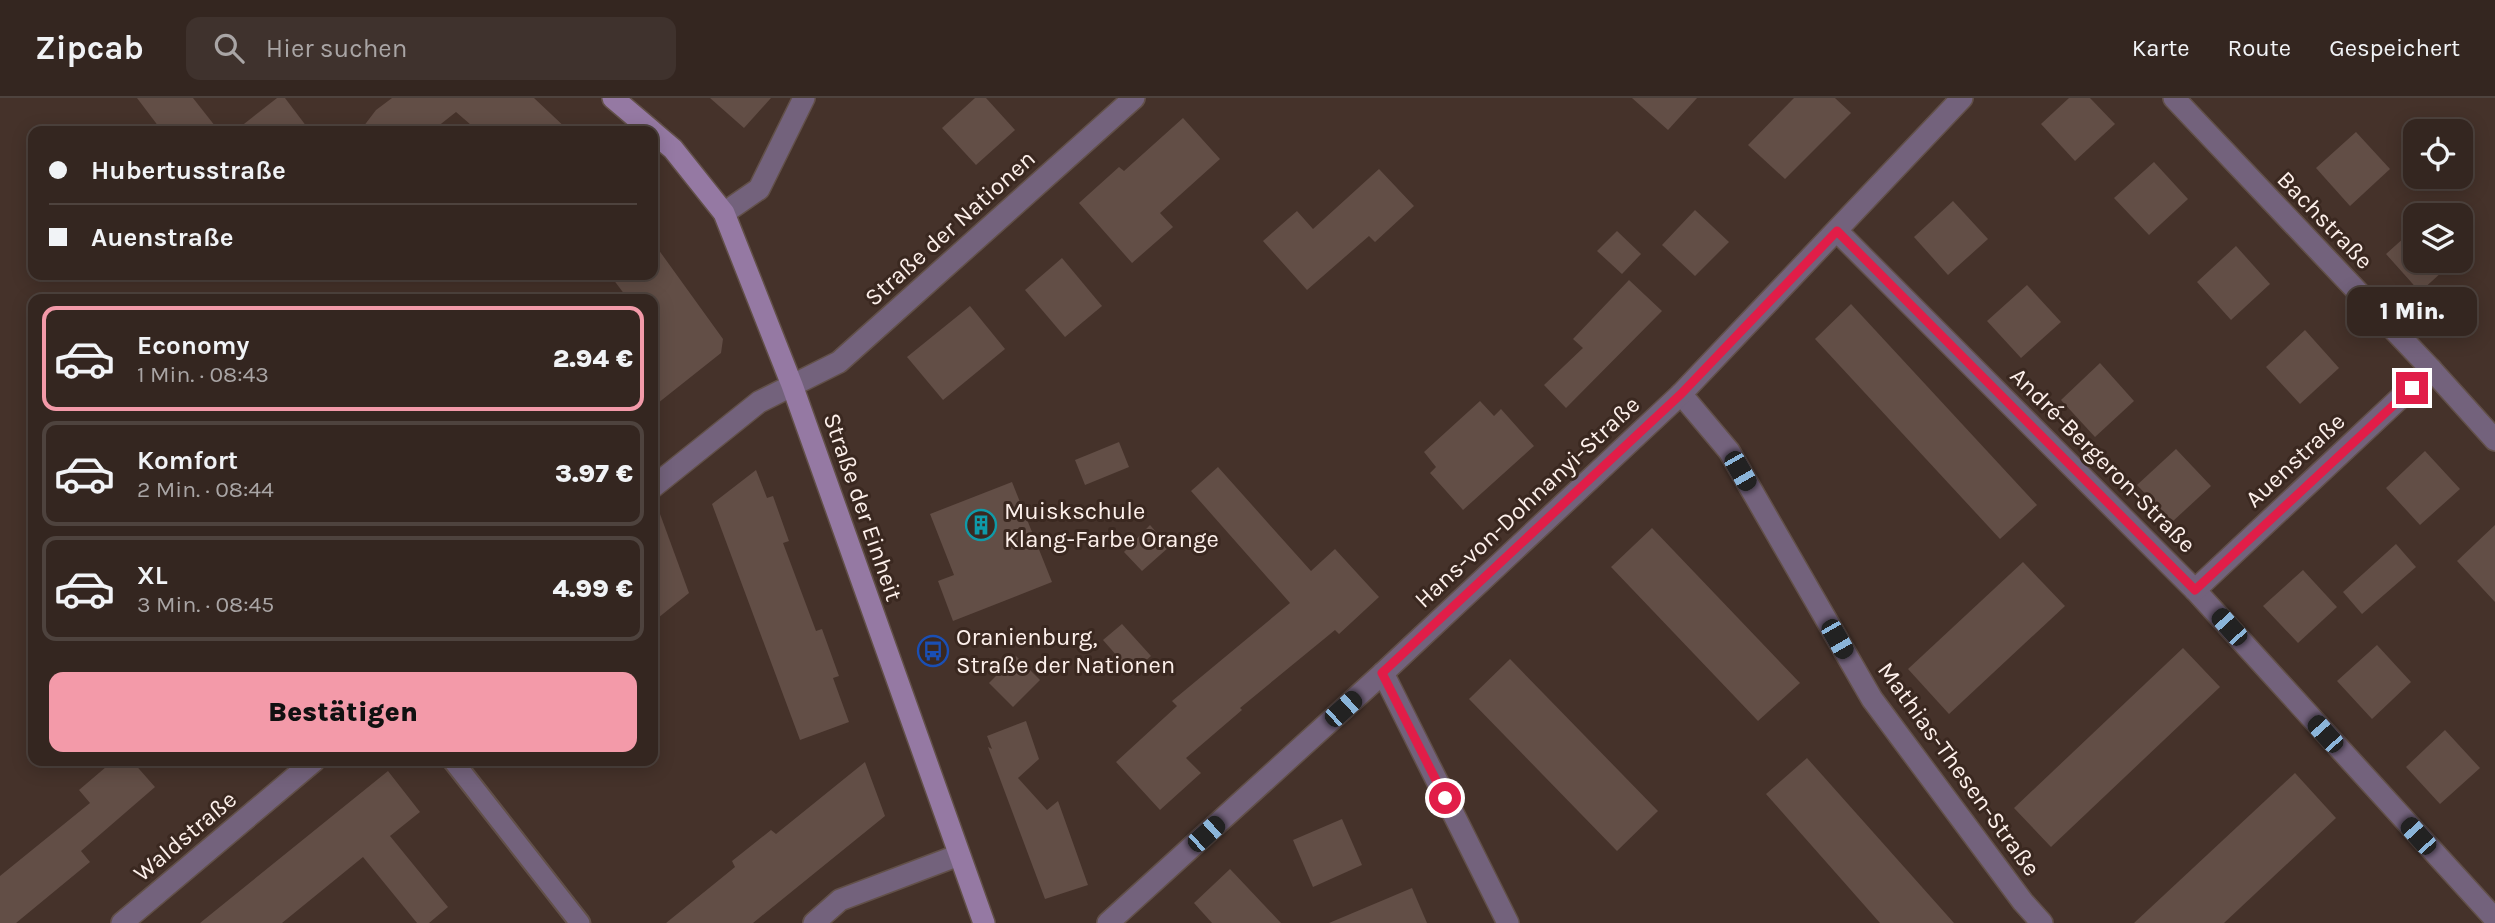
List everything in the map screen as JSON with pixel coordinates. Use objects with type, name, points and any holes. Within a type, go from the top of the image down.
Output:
[{"type":"street","name":"Straße der Einheit","points":[[613,98],[645,126]]},
{"type":"street","points":[[724,213],[759,188],[804,98]]},
{"type":"street","name":"Straße der Nationen","points":[[792,385],[839,362],[1134,98]]},
{"type":"street","name":"Hans-von-Dohnanyi-Straße","points":[[1108,923],[1382,673],[1681,394],[1962,98]]},
{"type":"street","name":"Bachstraße","points":[[2174,98],[2495,440]]},
{"type":"street","name":"Straße der Einheit","points":[[658,137],[673,149],[724,213],[792,385],[984,923]]},
{"type":"street","name":"André-Bergeron-Straße","points":[[1837,231],[2195,590],[2495,919]]},
{"type":"street","name":"Auenstraße","points":[[2195,590],[2431,369]]},
{"type":"street","points":[[658,483],[759,402],[792,385]]},
{"type":"street","name":"Mathias-Thesen-Straße","points":[[1681,394],[1729,452],[1872,699],[2023,902],[2042,923]]},
{"type":"street","points":[[1382,673],[1508,923]]},
{"type":"street","name":"Waldstraße","points":[[123,923],[308,766]]},
{"type":"street","points":[[814,923],[840,900],[959,855]]},
{"type":"lane","points":[[457,766],[580,923]]},
{"type":"building","points":[[137,98],[193,98],[215,126],[158,126]]},
{"type":"building","points":[[277,98],[285,98],[306,126],[241,126]]},
{"type":"building","points":[[392,98],[534,98],[564,126],[472,126],[456,112],[438,126],[364,126],[376,110]]},
{"type":"building","points":[[710,98],[771,98],[744,128]]},
{"type":"building","points":[[975,98],[986,98],[1015,130],[976,165],[942,128]]},
{"type":"building","points":[[1632,98],[1697,98],[1668,130]]},
{"type":"building","points":[[1794,98],[1835,98],[1851,113],[1785,179],[1748,145]]},
{"type":"building","points":[[2069,98],[2090,98],[2115,124],[2075,161],[2041,124]]},
{"type":"building","points":[[1183,118],[1220,159],[1160,213],[1173,227],[1132,263],[1079,203],[1119,167],[1124,171]]},
{"type":"building","points":[[2356,132],[2390,169],[2350,206],[2316,168]]},
{"type":"building","points":[[2154,162],[2188,199],[2149,235],[2114,198]]},
{"type":"building","points":[[1379,169],[1414,206],[1375,242],[1369,236],[1307,290],[1263,241],[1297,211],[1313,229]]},
{"type":"building","points":[[1953,201],[1988,239],[1948,275],[1914,237]]},
{"type":"building","points":[[1695,210],[1729,242],[1695,276],[1662,245]]},
{"type":"building","points":[[1617,231],[1641,254],[1622,274],[1597,251]]},
{"type":"building","points":[[2403,239],[2403,273],[2386,254]]},
{"type":"building","points":[[2236,246],[2270,284],[2231,320],[2197,282]]},
{"type":"building","points":[[658,249],[723,339],[721,353],[658,403],[658,294],[624,294],[614,280],[658,280]]},
{"type":"building","points":[[1062,258],[1102,306],[1065,337],[1025,290]]},
{"type":"building","points":[[2403,273],[2441,273],[2420,292]]},
{"type":"building","points":[[1629,280],[1662,311],[1566,408],[1544,385],[1583,348],[1573,339]]},
{"type":"building","points":[[2027,285],[2061,322],[2021,358],[1987,321]]},
{"type":"building","points":[[1851,304],[2037,505],[2000,539],[1815,339]]},
{"type":"building","points":[[970,306],[1005,349],[943,400],[907,357]]},
{"type":"building","points":[[2305,330],[2339,368],[2300,404],[2266,367]]},
{"type":"building","points":[[2100,363],[2134,401],[2095,437],[2061,400]]},
{"type":"building","points":[[1480,401],[1494,416],[1501,409],[1534,446],[1463,510],[1430,473],[1436,467],[1424,452]]},
{"type":"building","points":[[1119,442],[1129,467],[1085,485],[1075,460]]},
{"type":"building","points":[[2176,449],[2211,486],[2172,522],[2137,485]]},
{"type":"building","points":[[2425,451],[2460,489],[2420,525],[2386,488]]},
{"type":"building","points":[[1218,467],[1311,571],[1335,549],[1379,597],[1339,634],[1335,630],[1240,708],[1242,710],[1186,758],[1201,773],[1160,810],[1116,762],[1177,706],[1172,701],[1290,603],[1191,491]]},
{"type":"building","points":[[756,470],[767,498],[773,496],[789,541],[783,543],[816,631],[822,629],[839,676],[833,678],[849,722],[800,740],[712,504]]},
{"type":"building","points":[[1012,482],[1052,582],[953,621],[938,581],[954,575],[930,514]]},
{"type":"building","points":[[658,508],[689,593],[658,618]]},
{"type":"building","points":[[1150,525],[1169,547],[1142,571],[1124,552]]},
{"type":"building","points":[[2495,525],[2495,602],[2457,561]]},
{"type":"building","points":[[1652,528],[1800,683],[1758,721],[1611,567]]},
{"type":"building","points":[[2396,544],[2416,567],[2362,614],[2343,592]]},
{"type":"building","points":[[2023,562],[2065,606],[1949,714],[1908,669]]},
{"type":"building","points":[[2303,570],[2337,607],[2298,643],[2263,606]]},
{"type":"building","points":[[1122,624],[1151,656],[1132,673],[1103,640]]},
{"type":"building","points":[[2377,645],[2411,682],[2372,719],[2337,681]]},
{"type":"building","points":[[2183,648],[2220,687],[2051,847],[2014,808]]},
{"type":"building","points":[[1016,656],[1040,680],[1013,707],[989,683]]},
{"type":"building","points":[[1510,659],[1658,811],[1617,851],[1469,699]]},
{"type":"building","points":[[1026,721],[1039,759],[1018,778],[1047,810],[1058,801],[1088,885],[1045,899],[988,747],[992,749],[987,736]]},
{"type":"building","points":[[2445,730],[2480,768],[2440,804],[2406,767]]},
{"type":"building","points":[[1807,758],[1954,923],[1880,923],[1766,794]]},
{"type":"building","points":[[865,762],[885,816],[753,923],[666,923],[735,867],[732,861],[771,830],[776,834]]},
{"type":"building","points":[[107,766],[136,766],[155,787],[81,851],[90,862],[16,923],[0,923],[0,876],[90,803],[79,790]]},
{"type":"building","points":[[388,771],[420,812],[390,836],[448,907],[429,923],[417,923],[363,857],[282,923],[200,923]]},
{"type":"building","points":[[2295,773],[2336,818],[2224,923],[2134,923]]},
{"type":"building","points":[[1342,819],[1362,865],[1313,887],[1293,840]]},
{"type":"building","points":[[1230,869],[1281,923],[1212,923],[1194,903]]},
{"type":"building","points":[[1412,888],[1427,923],[1329,923]]},
{"type":"place","name":"Muiskschule Klang-Farbe Orange","points":[[981,525]]},
{"type":"place","name":"Oranienburg, Straße der Nationen","points":[[933,651]]},
{"type":"route","points":[[1445,798],[1382,673],[1681,394],[1837,231],[2195,590],[2412,388]]}]
